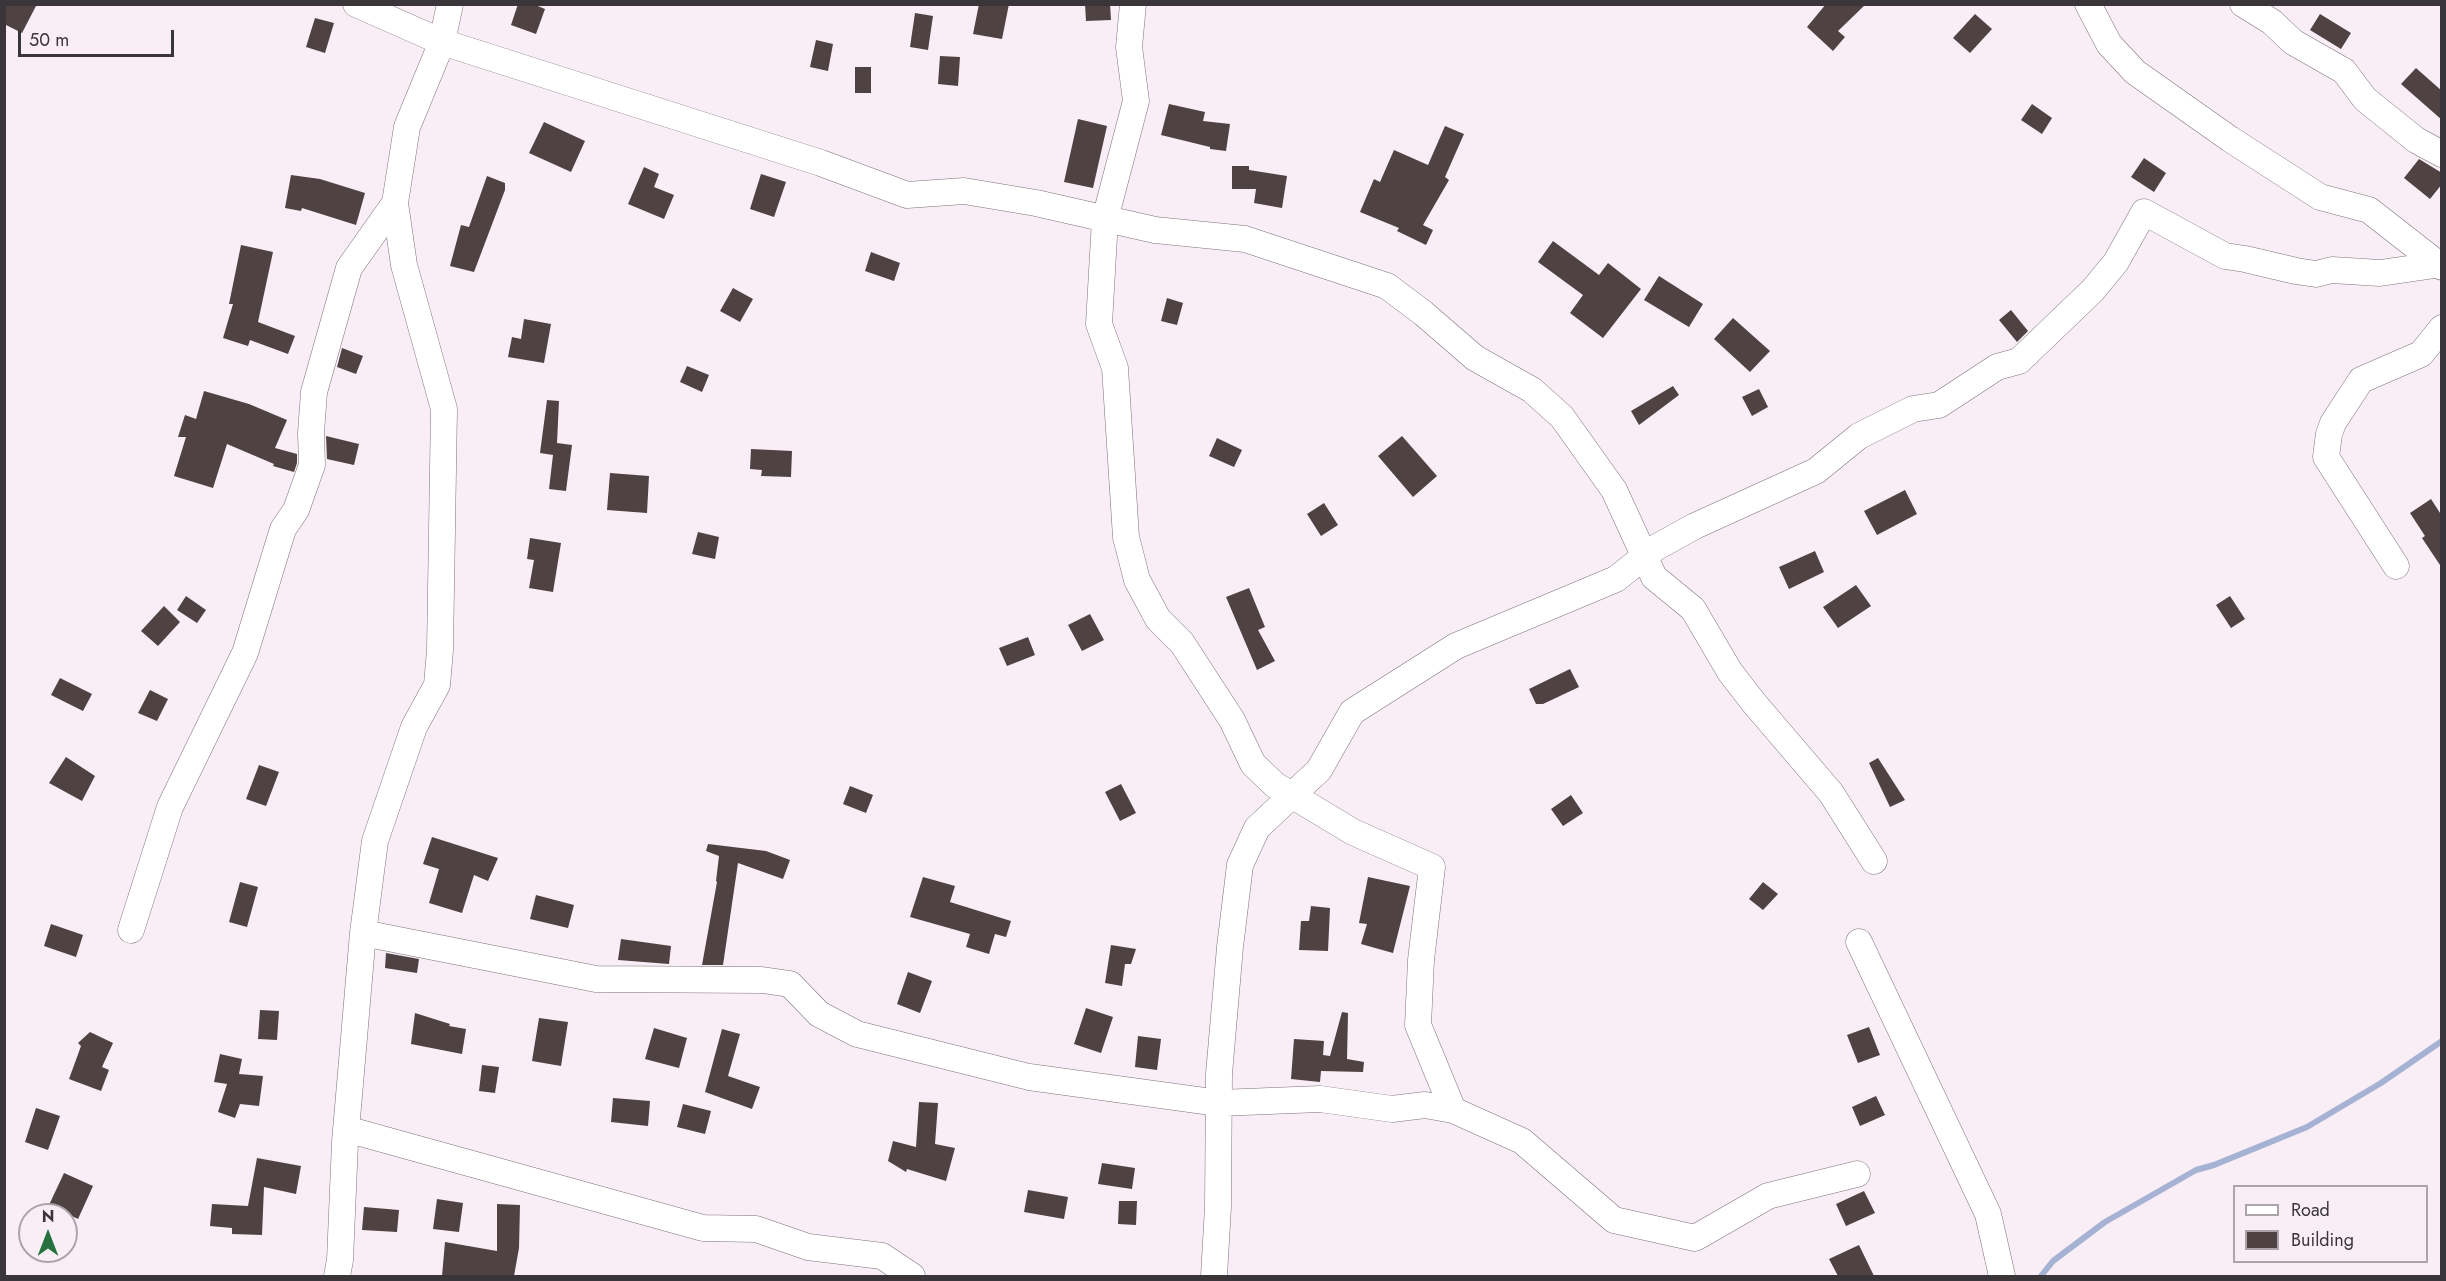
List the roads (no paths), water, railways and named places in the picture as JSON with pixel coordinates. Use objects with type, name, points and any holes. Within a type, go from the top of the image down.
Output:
[{"type":"street","points":[[356,4],[442,42],[821,163],[907,195],[964,191],[1036,203],[1155,230],[1245,239],[1387,285],[1475,358],[1532,390],[1562,417],[1614,490],[1654,577],[1693,609],[1730,672],[1832,793],[1874,861]]},
{"type":"street","points":[[337,1276],[340,1260],[346,1129],[363,933],[375,841],[414,727],[438,685],[444,409],[404,265],[395,203],[407,128],[442,42],[450,4]]},
{"type":"street","points":[[1133,4],[1128,47],[1136,101],[1105,219],[1099,324],[1115,368],[1126,537],[1137,580],[1158,619],[1182,643],[1232,720],[1253,764],[1275,784],[1353,832],[1432,867],[1420,960],[1418,1025],[1453,1110]]},
{"type":"street","points":[[2088,4],[2109,44],[2135,72],[2230,139],[2320,197],[2369,210],[2440,265]]},
{"type":"street","points":[[2243,4],[2272,22],[2293,42],[2344,71],[2365,99],[2416,140],[2442,154]]},
{"type":"street","points":[[131,930],[170,807],[246,653],[283,529],[296,510],[312,465],[311,433],[314,392],[349,268],[395,203]]},
{"type":"street","points":[[1214,1276],[1218,1207],[1219,1103],[1228,970],[1240,865],[1257,828],[1319,770],[1352,712],[1456,646],[1616,579],[1655,548],[1695,526],[1816,471],[1859,436],[1913,409],[1939,405],[1997,367],[2019,361],[2093,290],[2116,262],[2144,212],[2225,256],[2296,271],[2316,274],[2332,270],[2380,273],[2440,265]]},
{"type":"street","points":[[2396,566],[2326,457],[2329,434],[2361,380],[2421,354],[2442,327]]},
{"type":"street","points":[[363,933],[596,979],[762,980],[790,984],[819,1014],[856,1034],[1029,1077],[1219,1103],[1320,1099],[1392,1109],[1425,1106],[1453,1110],[1522,1141],[1614,1220],[1695,1238],[1768,1196],[1857,1174]]},
{"type":"street","points":[[1859,942],[1988,1214],[2002,1276]]},
{"type":"street","points":[[346,1129],[703,1228],[756,1228],[808,1246],[882,1256],[912,1276]]},
{"type":"waterway","points":[[2041,1276],[2053,1261],[2105,1222],[2196,1170],[2214,1165],[2307,1127],[2381,1083],[2442,1041]]}]
